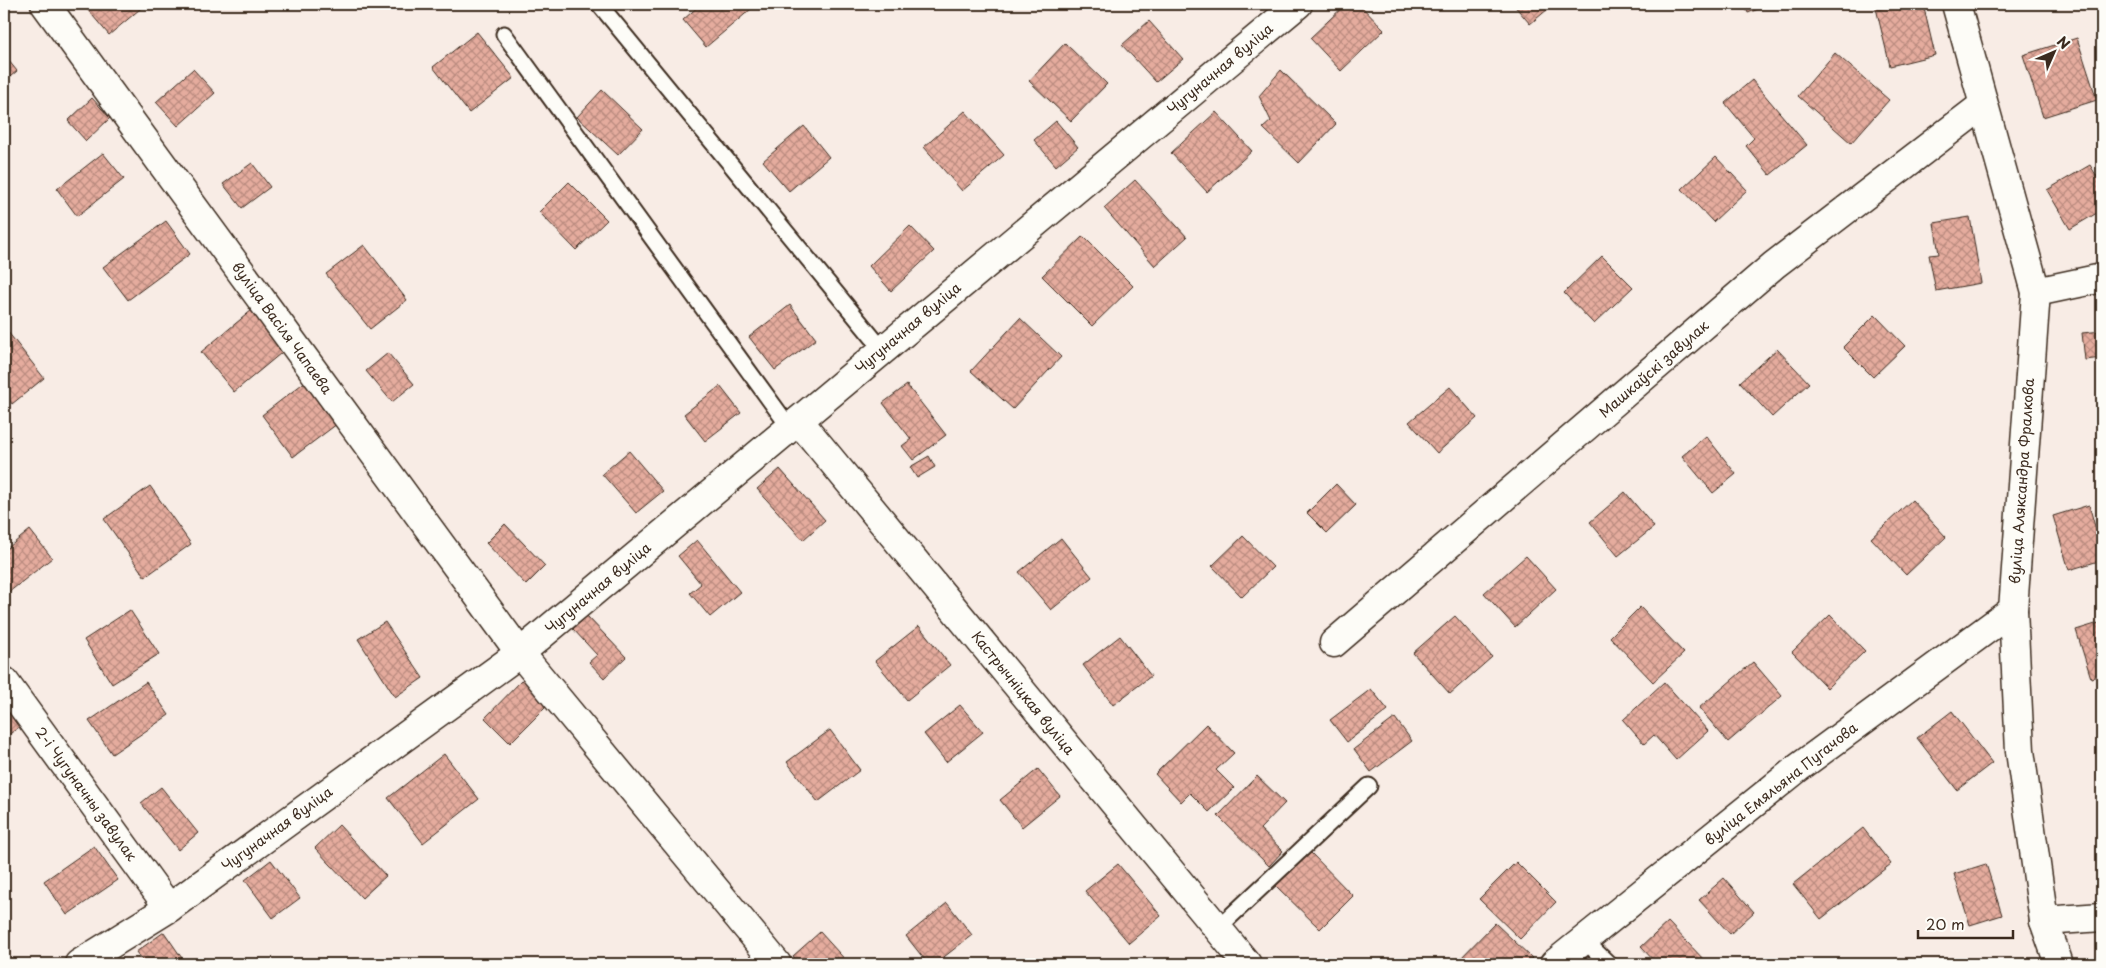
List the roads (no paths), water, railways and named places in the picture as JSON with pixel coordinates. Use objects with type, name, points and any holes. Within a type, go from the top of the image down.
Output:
[{"type":"street","name":"вуліца Васіля Чапаева","points":[[45,4],[520,653]]},
{"type":"street","name":"Чугуначная вуліца","points":[[79,964],[169,908],[520,653],[882,349],[1298,4]]},
{"type":"street","name":"вуліца Аляксандра Фралкова","points":[[1956,4],[2036,292],[2013,610],[2020,751],[2044,921],[2059,964]]},
{"type":"street","name":"Машкаўскі завулак","points":[[1334,643],[1774,265],[1983,105]]},
{"type":"street","points":[[2036,292],[2102,278]]},
{"type":"street","name":"Кастрычніцкая вуліца","points":[[794,424],[1247,964]]},
{"type":"street","name":"вуліца Емяльяна Пугачова","points":[[1554,964],[1798,768],[2013,610]]},
{"type":"street","points":[[520,653],[777,964]]},
{"type":"street","name":"2-і Чугуначны завулак","points":[[4,681],[169,908]]},
{"type":"street","points":[[2044,921],[2102,917]]},
{"type":"lane","points":[[599,4],[882,349]]},
{"type":"lane","points":[[504,34],[794,424]]},
{"type":"lane","points":[[1217,929],[1369,786]]},
{"type":"lane","points":[[1585,941],[1609,964]]}]
